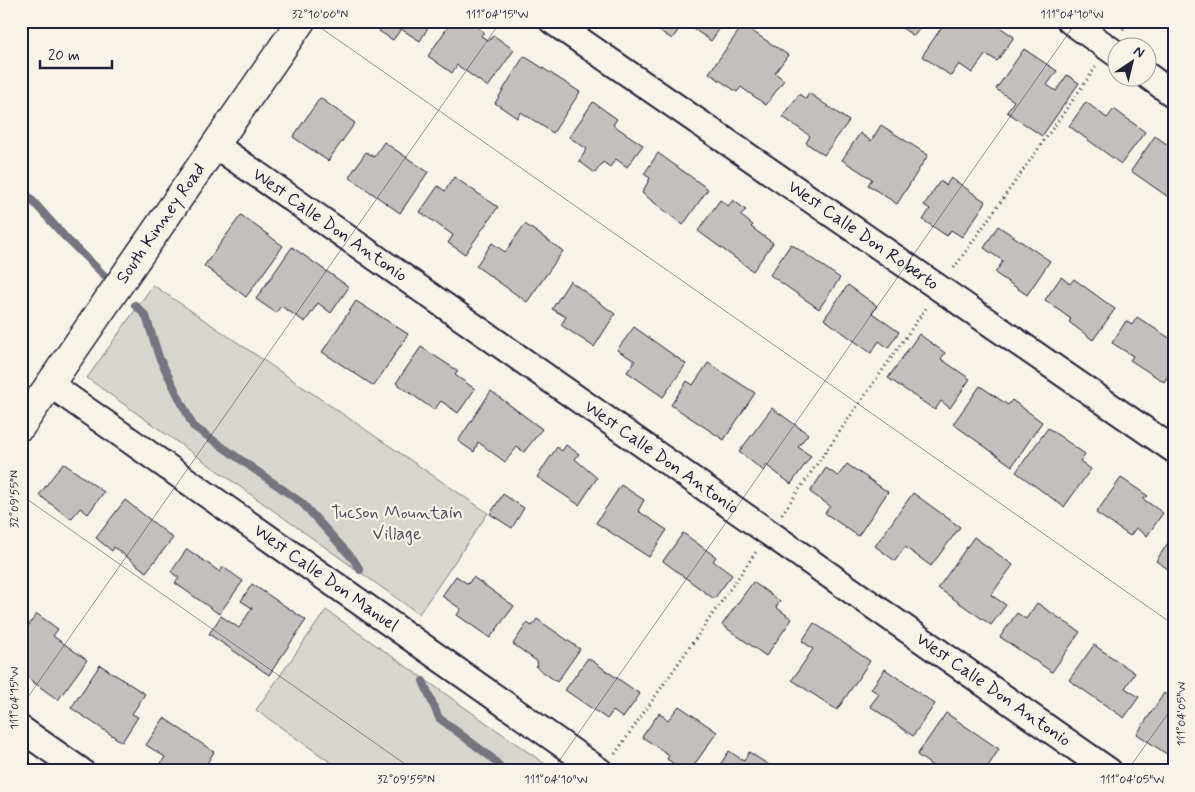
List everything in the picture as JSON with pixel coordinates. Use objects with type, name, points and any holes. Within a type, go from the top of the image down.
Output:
[{"type":"main road","name":"South Kinney Road","points":[[21,426],[301,21]]},
{"type":"street","name":"West Calle Don Roberto","points":[[552,21],[1174,450]]},
{"type":"street","points":[[1070,21],[1108,48]]},
{"type":"street","points":[[1158,83],[1174,94]]},
{"type":"street","name":"West Calle Don Antonio","points":[[215,145],[1109,771]]},
{"type":"street","name":"West Calle Don Manuel","points":[[51,385],[607,763]]},
{"type":"street","points":[[21,729],[81,771]]},
{"type":"path","points":[[1120,38],[1128,21]]},
{"type":"path","points":[[607,763],[939,288],[1108,59]]},
{"type":"green space","name":"Tucson Mountain Village","points":[[153,285],[488,513],[419,614],[87,378]]},
{"type":"green space","points":[[326,610],[555,771],[343,771],[256,710]]},
{"type":"building","points":[[386,21],[432,21],[420,41],[401,29],[393,40],[379,31]]},
{"type":"building","points":[[452,21],[469,21],[484,32],[481,36],[489,41],[493,35],[514,50],[488,87],[457,65],[452,73],[428,56]]},
{"type":"building","points":[[656,21],[725,21],[711,41],[684,22],[672,39],[652,26]]},
{"type":"building","points":[[892,21],[925,21],[914,36]]},
{"type":"building","points":[[946,21],[991,21],[1014,37],[997,61],[986,54],[972,73],[959,64],[951,76],[922,56]]},
{"type":"building","points":[[1162,21],[1174,21],[1174,29]]},
{"type":"building","points":[[743,25],[788,55],[775,73],[784,80],[766,105],[741,87],[737,92],[709,73]]},
{"type":"building","points":[[1024,49],[1057,71],[1047,85],[1056,91],[1067,75],[1079,83],[1042,136],[1007,112],[1014,101],[996,89]]},
{"type":"building","points":[[524,56],[580,92],[553,133],[521,112],[517,118],[495,103]]},
{"type":"building","points":[[809,93],[849,121],[824,155],[806,143],[810,136],[783,117],[799,94],[806,99]]},
{"type":"building","points":[[320,98],[355,123],[328,161],[293,137]]},
{"type":"building","points":[[593,102],[617,119],[613,125],[643,145],[627,167],[616,159],[610,167],[603,162],[595,173],[579,161],[587,149],[569,137]]},
{"type":"building","points":[[1086,102],[1107,118],[1114,109],[1145,132],[1121,164],[1069,126]]},
{"type":"building","points":[[881,125],[928,155],[897,204],[868,185],[872,179],[842,160],[860,133],[871,141]]},
{"type":"building","points":[[1155,136],[1174,149],[1174,201],[1131,171]]},
{"type":"building","points":[[384,142],[428,172],[400,213],[349,177],[366,152],[374,157]]},
{"type":"building","points":[[658,153],[708,189],[683,225],[642,193],[650,178],[644,174]]},
{"type":"building","points":[[454,177],[498,207],[465,254],[448,243],[453,235],[420,212],[438,186],[445,191]]},
{"type":"building","points":[[951,178],[986,202],[962,237],[951,230],[947,236],[923,220],[930,209],[924,205],[940,181],[946,185]]},
{"type":"building","points":[[720,200],[728,206],[733,200],[746,210],[740,215],[753,225],[751,227],[773,243],[753,271],[698,231]]},
{"type":"building","points":[[241,215],[283,246],[246,297],[204,266]]},
{"type":"building","points":[[525,224],[563,251],[527,302],[476,266],[492,243],[505,252]]},
{"type":"building","points":[[998,226],[1050,261],[1027,295],[995,273],[1003,261],[984,248]]},
{"type":"building","points":[[791,244],[840,278],[819,309],[770,275]]},
{"type":"building","points":[[292,247],[349,287],[331,313],[318,303],[305,322],[281,306],[276,313],[256,299]]},
{"type":"building","points":[[1061,277],[1070,284],[1074,279],[1115,309],[1093,340],[1069,322],[1071,319],[1045,300]]},
{"type":"building","points":[[570,281],[615,314],[594,347],[561,325],[566,317],[552,309]]},
{"type":"building","points":[[848,285],[877,306],[872,313],[899,332],[888,348],[879,341],[871,353],[824,319]]},
{"type":"building","points":[[356,301],[408,334],[374,386],[322,352]]},
{"type":"building","points":[[1137,317],[1174,341],[1174,367],[1164,382],[1130,360],[1133,356],[1112,343],[1126,321],[1132,325]]},
{"type":"building","points":[[634,327],[686,364],[663,397],[627,372],[635,361],[617,350]]},
{"type":"building","points":[[919,334],[945,353],[941,359],[970,379],[950,408],[941,401],[935,410],[888,378]]},
{"type":"building","points":[[421,347],[458,371],[455,375],[475,389],[458,413],[441,401],[434,410],[396,383]]},
{"type":"building","points":[[708,363],[755,393],[724,440],[671,405],[687,381],[693,385]]},
{"type":"building","points":[[980,386],[1008,405],[1012,400],[1042,422],[1012,466],[953,424]]},
{"type":"building","points":[[491,391],[542,429],[524,452],[517,447],[505,462],[478,442],[474,452],[458,441]]},
{"type":"building","points":[[772,408],[808,434],[798,447],[811,456],[791,484],[766,465],[764,471],[739,452]]},
{"type":"building","points":[[1048,428],[1085,454],[1080,461],[1091,469],[1064,507],[1016,472]]},
{"type":"building","points":[[566,445],[579,454],[575,459],[597,478],[579,505],[537,477],[557,447],[562,451]]},
{"type":"building","points":[[63,463],[104,492],[88,514],[80,508],[71,519],[39,495]]},
{"type":"building","points":[[847,464],[888,492],[858,536],[825,513],[830,506],[810,492],[826,468],[838,476]]},
{"type":"building","points":[[1121,478],[1148,496],[1143,499],[1163,513],[1147,536],[1136,528],[1130,536],[1096,513]]},
{"type":"building","points":[[621,485],[644,500],[638,511],[667,530],[649,557],[596,523]]},
{"type":"building","points":[[913,493],[960,527],[931,566],[905,547],[895,561],[875,546]]},
{"type":"building","points":[[503,494],[524,508],[512,528],[490,514]]},
{"type":"building","points":[[125,500],[173,538],[146,572],[114,547],[112,551],[96,538]]},
{"type":"building","points":[[683,533],[716,557],[713,561],[732,575],[714,599],[663,561]]},
{"type":"building","points":[[1174,534],[1174,573],[1156,561]]},
{"type":"building","points":[[974,537],[1013,565],[991,595],[1006,605],[991,625],[938,588]]},
{"type":"building","points":[[187,549],[220,572],[223,567],[243,581],[219,614],[175,583],[179,578],[171,572]]},
{"type":"building","points":[[456,576],[468,584],[473,577],[514,606],[490,638],[457,615],[461,609],[442,596]]},
{"type":"building","points":[[753,582],[780,601],[776,607],[792,619],[766,656],[722,625]]},
{"type":"building","points":[[252,584],[306,620],[269,675],[209,634],[221,616],[239,628],[252,608],[241,601]]},
{"type":"building","points":[[1037,603],[1080,632],[1052,672],[1000,637],[1017,613],[1026,619]]},
{"type":"building","points":[[21,608],[27,612],[21,622]]},
{"type":"building","points":[[37,614],[58,629],[53,636],[87,660],[58,700],[21,673],[21,636]]},
{"type":"building","points":[[537,619],[580,649],[557,682],[536,667],[538,662],[513,644],[527,623],[532,626]]},
{"type":"building","points":[[814,623],[870,661],[837,710],[792,680],[813,649],[802,641]]},
{"type":"building","points":[[1094,645],[1135,673],[1125,688],[1139,697],[1124,718],[1069,680]]},
{"type":"building","points":[[588,658],[640,694],[623,718],[613,711],[607,719],[565,690]]},
{"type":"building","points":[[100,665],[145,694],[132,714],[138,717],[122,742],[71,708]]},
{"type":"building","points":[[885,669],[935,704],[913,736],[870,706],[879,694],[871,689]]},
{"type":"building","points":[[1164,693],[1174,700],[1174,759],[1137,734]]},
{"type":"building","points":[[679,706],[717,732],[690,771],[684,771],[667,759],[669,755],[642,737],[659,713],[668,720]]},
{"type":"building","points":[[946,713],[999,749],[985,771],[932,771],[934,767],[917,755]]},
{"type":"building","points":[[164,718],[214,752],[202,771],[163,771],[158,768],[165,757],[146,745]]},
{"type":"building","points":[[729,751],[744,761],[749,752],[769,765],[765,771],[716,771]]},
{"type":"building","points":[[229,765],[237,771],[225,771]]},
{"type":"waterway","points":[[21,188],[65,237],[104,275]]},
{"type":"waterway","points":[[135,305],[146,316],[159,357],[193,426],[302,503],[354,560],[360,570]]},
{"type":"waterway","points":[[423,681],[439,718],[492,758],[504,771]]}]
